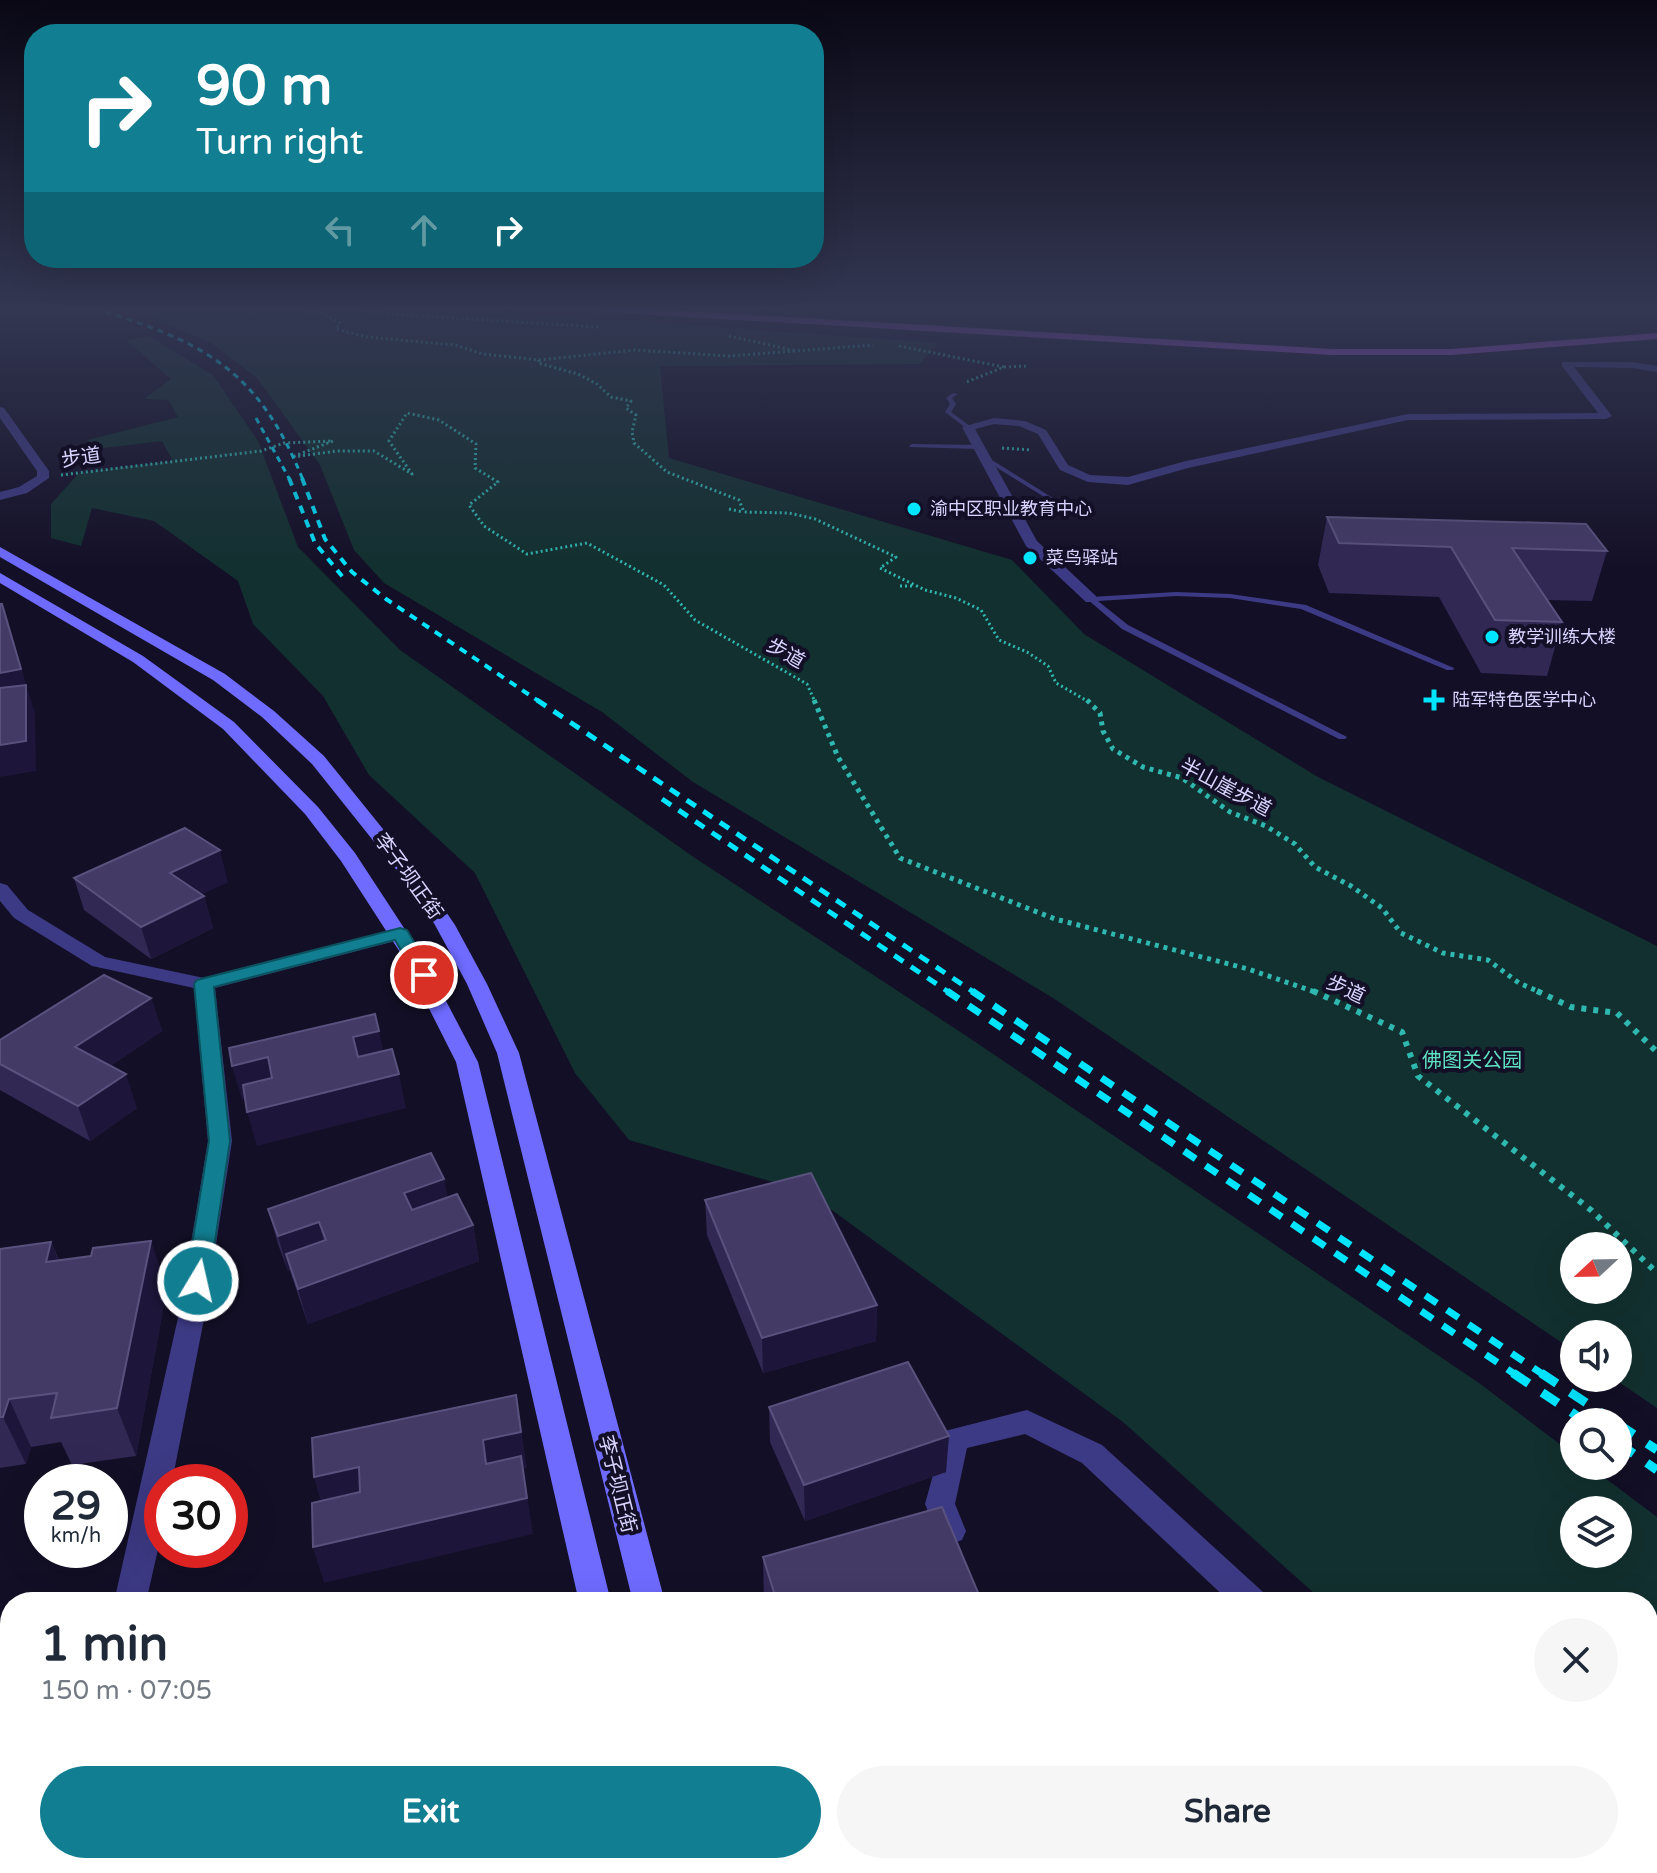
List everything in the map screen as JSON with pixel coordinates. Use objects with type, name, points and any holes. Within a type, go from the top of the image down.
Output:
[{"type":"main road","name":"李子坝正街","points":[[0,551],[219,677],[268,714],[318,760],[418,885],[445,925],[477,984],[508,1053],[646,1592]]},
{"type":"main road","name":"李子坝正街","points":[[0,577],[182,689],[229,729],[277,774],[328,830],[400,934],[436,996],[467,1062],[593,1592]]},
{"type":"street","points":[[1091,599],[1031,543],[968,427],[994,421],[1021,423],[1042,432],[1064,467],[1088,478],[1128,481],[1186,465],[1408,417],[1606,416],[1591,396]]},
{"type":"street","points":[[0,410],[43,471],[43,478],[23,490],[0,496]]},
{"type":"street","points":[[0,889],[21,914],[99,962],[204,984],[400,934]]},
{"type":"street","points":[[133,1592],[193,1309],[220,1141],[204,984]]},
{"type":"street","points":[[963,1560],[940,1504],[955,1439],[1027,1422],[1092,1454],[1241,1592]]},
{"type":"lane","points":[[951,396],[949,398],[953,404],[948,412],[968,427]]},
{"type":"lane","points":[[912,446],[982,452],[1061,505]]},
{"type":"lane","points":[[1091,599],[1217,595],[1303,607],[1450,668]]},
{"type":"lane","points":[[1091,599],[1125,627],[1342,737]]},
{"type":"path","points":[[611,396],[631,401],[626,408],[636,415],[632,432],[634,443],[667,472],[739,500],[744,512]]},
{"type":"path","name":"步道","points":[[43,478],[261,451],[284,443],[333,441],[292,457],[337,451],[374,451],[412,474],[389,441],[407,413],[439,420],[476,444],[475,468],[498,482],[469,505],[484,526],[527,554],[587,543],[664,585],[695,620],[807,684],[838,757],[900,858],[1055,919],[1248,969],[1315,992],[1402,1032],[1418,1076],[1591,1210],[1657,1273]]},
{"type":"path","points":[[982,452],[1053,451]]},
{"type":"path","points":[[729,509],[744,512]]},
{"type":"path","name":"半山崖步道","points":[[744,512],[789,513],[815,519],[896,557],[880,568],[917,586],[956,598],[981,610],[999,640],[1027,652],[1048,666],[1056,683],[1081,695],[1100,713],[1103,731],[1113,749],[1143,767],[1182,778],[1230,812],[1295,844],[1315,867],[1351,886],[1382,908],[1401,933],[1443,953],[1488,960],[1519,983],[1571,1007],[1617,1013],[1657,1052]]},
{"type":"path","points":[[900,586],[917,586]]},
{"type":"green space","points":[[148,396],[228,396],[258,441],[298,547],[400,650],[695,858],[968,1037],[1479,1383],[1560,1444],[1560,1480],[1608,1480],[1629,1496],[1560,1496],[1560,1568],[1632,1568],[1632,1498],[1657,1517],[1657,1592],[1313,1592],[1123,1422],[807,1192],[629,1140],[575,1073],[475,873],[369,775],[323,696],[253,624],[238,581],[154,521],[92,508],[81,546],[51,538],[51,504],[79,473],[173,461],[162,441],[96,449],[87,440],[178,417],[168,400],[144,399]]},
{"type":"green space","name":"佛图关公园","points":[[270,396],[663,396],[669,458],[1012,560],[1084,634],[1318,777],[1657,946],[1657,1408],[1632,1391],[1632,1320],[1560,1320],[1560,1342],[1053,998],[693,782],[602,712],[384,583],[354,550],[320,465]]},
{"type":"building","points":[[1327,517],[1586,524],[1607,551],[1512,548],[1562,622],[1495,620],[1451,547],[1339,543]]},
{"type":"building","points":[[0,604],[21,669],[0,673]]},
{"type":"building","points":[[26,685],[26,741],[0,745],[0,688]]},
{"type":"building","points":[[185,828],[220,850],[170,873],[204,896],[141,927],[74,878]]},
{"type":"building","points":[[104,975],[151,998],[75,1047],[126,1074],[78,1106],[0,1064],[0,1040]]},
{"type":"building","points":[[375,1014],[379,1031],[353,1037],[358,1057],[392,1049],[399,1074],[247,1112],[243,1085],[272,1078],[268,1057],[232,1066],[229,1048]]},
{"type":"building","points":[[431,1153],[444,1179],[404,1193],[412,1210],[457,1194],[473,1225],[298,1289],[286,1254],[326,1240],[319,1222],[278,1236],[268,1209]]},
{"type":"building","points":[[811,1173],[877,1305],[762,1338],[705,1200]]},
{"type":"building","points":[[151,1241],[117,1408],[51,1418],[57,1393],[9,1399],[3,1417],[0,1417],[0,1249],[51,1242],[46,1262],[91,1256],[93,1248]]},
{"type":"building","points":[[908,1362],[949,1436],[804,1485],[769,1407]]},
{"type":"building","points":[[516,1395],[521,1432],[483,1440],[486,1464],[521,1456],[527,1498],[313,1547],[312,1503],[360,1492],[359,1467],[314,1477],[312,1438]]},
{"type":"building","points":[[942,1507],[978,1592],[774,1592],[763,1557]]},
{"type":"railway","points":[[255,396],[286,442],[303,480]]},
{"type":"railway","points":[[256,418],[289,479]]},
{"type":"railway","points":[[302,478],[325,539],[352,572],[386,599],[540,702]]},
{"type":"railway","points":[[289,479],[315,543],[346,581]]},
{"type":"railway","points":[[537,700],[975,993]]},
{"type":"railway","points":[[662,799],[950,993]]},
{"type":"railway","points":[[947,991],[1516,1375]]},
{"type":"railway","points":[[972,991],[1543,1374]]},
{"type":"railway","points":[[1513,1373],[1565,1408]]},
{"type":"railway","points":[[1543,1374],[1594,1408]]},
{"type":"railway","points":[[1632,1433],[1657,1450]]},
{"type":"railway","points":[[1632,1453],[1657,1470]]},
{"type":"place","name":"渝中区职业教育中心","points":[[914,509]]},
{"type":"place","name":"菜鸟驿站","points":[[1030,558]]},
{"type":"place","name":"教学训练大楼","points":[[1492,637]]},
{"type":"place","name":"陆军特色医学中心","points":[[1434,700]]},
{"type":"route","points":[[198,1281],[220,1141],[204,984],[400,934],[424,975]]}]
